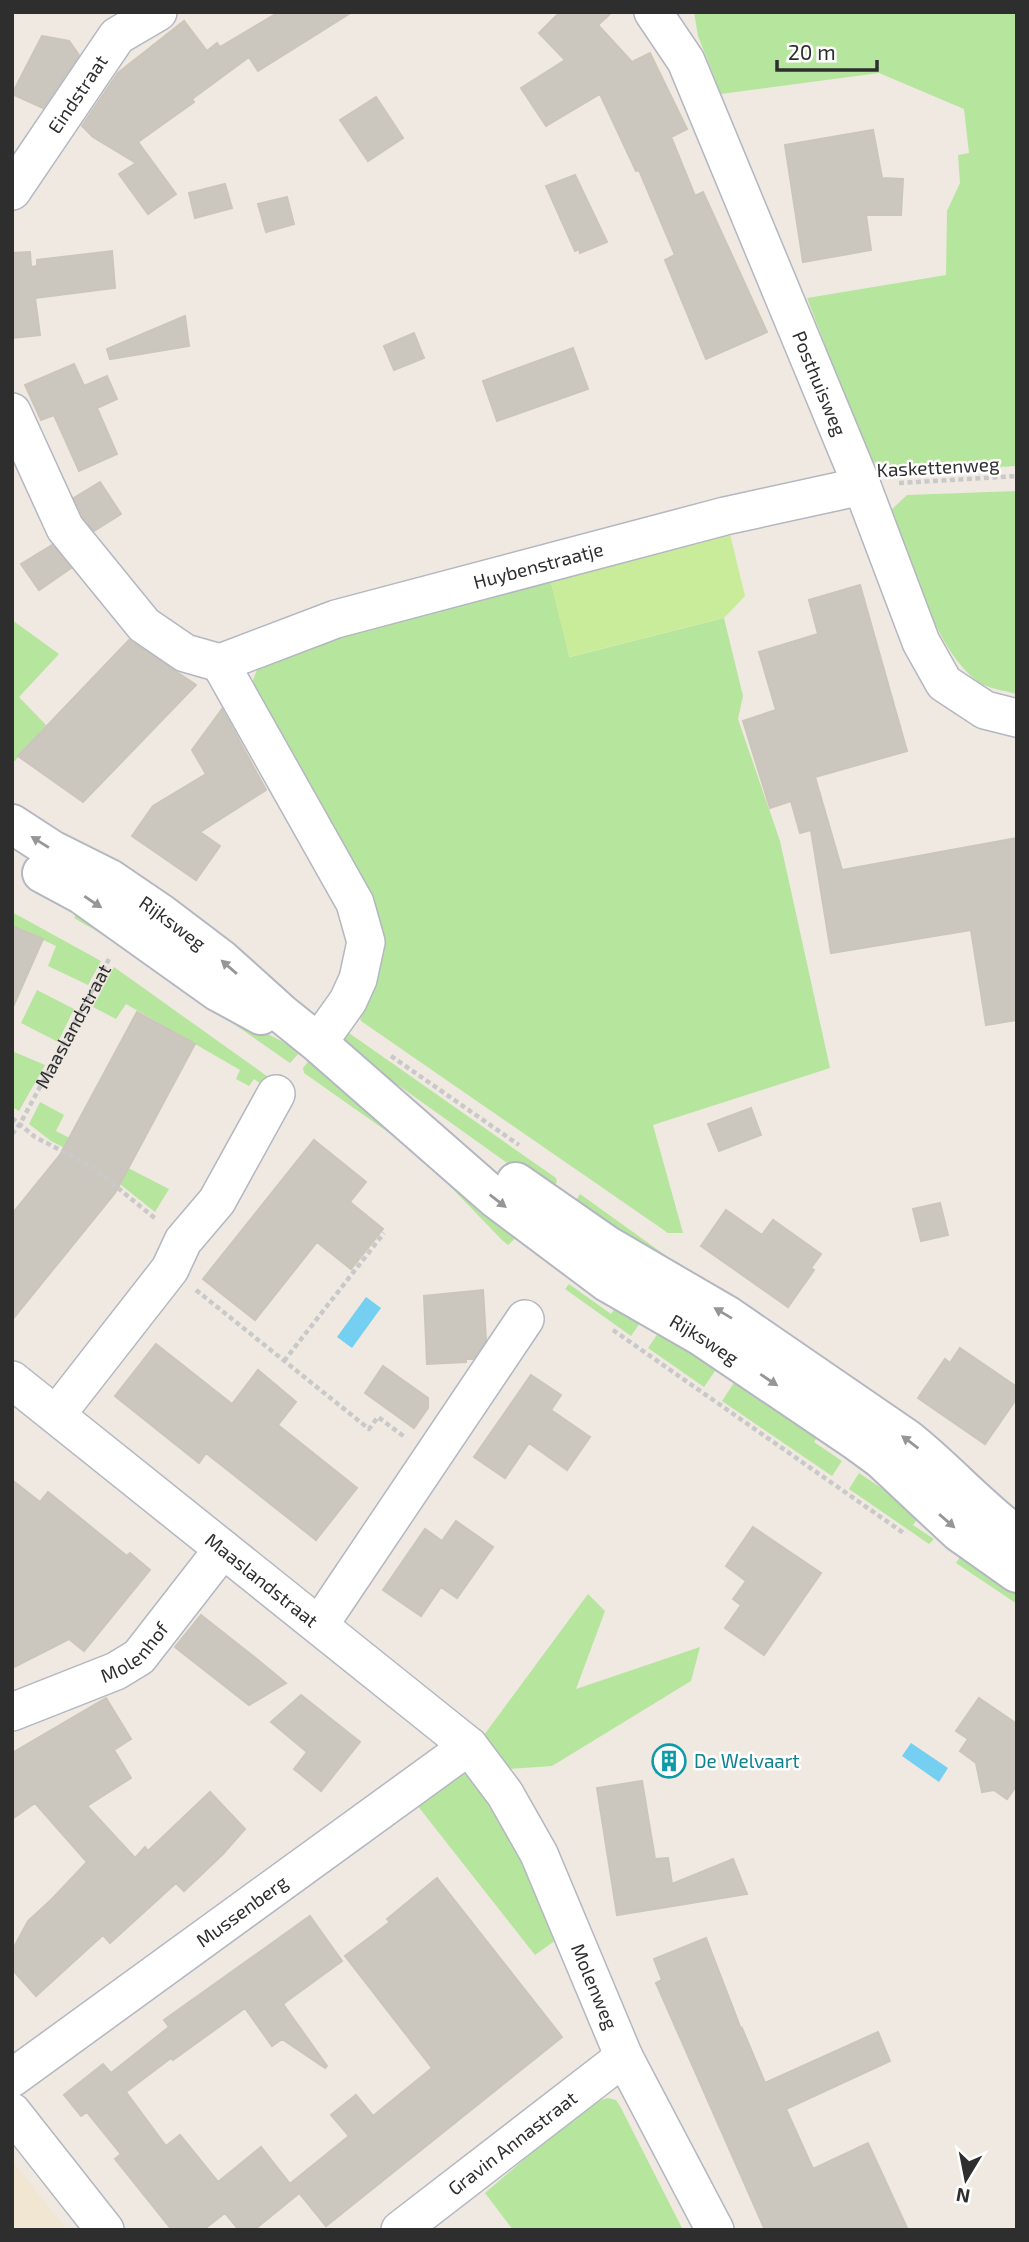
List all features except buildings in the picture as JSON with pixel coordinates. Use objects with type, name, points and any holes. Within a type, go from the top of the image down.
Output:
[{"type":"main road","name":"Rijksweg","points":[[12,824],[52,850],[110,880],[160,913],[222,960],[282,1014],[393,1106],[495,1198],[607,1282],[713,1343],[855,1440],[881,1459],[959,1532],[1017,1573]]},
{"type":"main road","name":"Rijksweg","points":[[12,856],[81,894],[217,991],[253,1012],[318,1042]]},
{"type":"main road","name":"Rijksweg","points":[[393,1106],[453,1136],[608,1246],[728,1316],[797,1363],[933,1459],[975,1500],[1017,1535]]},
{"type":"street","name":"Eindstraat","points":[[12,191],[115,24],[158,12]]},
{"type":"street","name":"Posthuisweg","points":[[653,12],[686,61],[862,486],[921,642],[944,683],[985,710],[1017,718]]},
{"type":"street","points":[[12,412],[65,528],[144,625],[185,653],[220,663],[355,903],[366,942],[358,979],[348,1001],[318,1042]]},
{"type":"street","name":"Huybenstraatje","points":[[220,663],[336,619],[725,516],[862,486]]},
{"type":"street","points":[[56,1415],[217,1201],[276,1094]]},
{"type":"street","points":[[320,1624],[525,1319]]},
{"type":"street","name":"Maaslandstraat","points":[[16,1389],[56,1415],[469,1745]]},
{"type":"street","name":"Molenhof","points":[[12,1712],[116,1671],[138,1657],[223,1549]]},
{"type":"street","name":"Molenweg","points":[[469,1745],[505,1794],[539,1854],[624,2057],[715,2230]]},
{"type":"street","name":"Mussenberg","points":[[12,2078],[469,1745]]},
{"type":"street","name":"Gravin Annastraat","points":[[400,2230],[624,2057]]},
{"type":"street","points":[[12,2112],[105,2230]]},
{"type":"path","name":"Kaskettenweg","points":[[862,486],[1017,476]]},
{"type":"path","name":"Maaslandstraat","points":[[12,1135],[113,952]]},
{"type":"path","points":[[391,1055],[523,1148]]},
{"type":"path","points":[[12,1118],[35,1138],[91,1166],[176,1255],[284,1361],[369,1429],[378,1417],[432,1457]]},
{"type":"path","points":[[284,1361],[384,1233]]},
{"type":"path","points":[[607,1326],[913,1540]]},
{"type":"shaded area","points":[[12,2161],[67,2230],[12,2230]]},
{"type":"green space","points":[[694,12],[1017,12],[1017,466],[891,473],[869,459],[807,298],[946,275],[947,211],[960,183],[958,155],[969,153],[964,109],[879,73],[721,94],[698,36]]},
{"type":"green space","points":[[1017,491],[1017,694],[980,683],[964,669],[950,650],[926,604],[890,511],[907,495]]},
{"type":"green space","points":[[729,530],[745,596],[724,618],[569,657],[549,575]]},
{"type":"green space","points":[[549,575],[570,657],[724,618],[743,696],[738,719],[780,841],[830,1068],[653,1125],[683,1233],[668,1233],[361,1021],[357,1005],[369,967],[250,687],[257,670],[339,633]]},
{"type":"green space","points":[[12,620],[59,654],[19,697],[46,725],[12,764]]},
{"type":"green space","points":[[81,905],[258,1029],[301,1051],[290,1063],[119,944],[74,918]]},
{"type":"green space","points":[[12,912],[101,961],[88,985],[48,966],[56,946],[12,925]]},
{"type":"green space","points":[[114,967],[278,1084],[273,1092],[254,1079],[249,1086],[236,1079],[240,1070],[126,1004],[116,1019],[93,1007]]},
{"type":"green space","points":[[37,990],[74,1009],[58,1042],[21,1023]]},
{"type":"green space","points":[[339,1026],[556,1178],[557,1182],[549,1193],[328,1035]]},
{"type":"green space","points":[[12,1051],[45,1065],[19,1111],[12,1107]]},
{"type":"green space","points":[[310,1059],[521,1233],[508,1245],[419,1154],[304,1073],[303,1068]]},
{"type":"green space","points":[[40,1102],[64,1115],[56,1131],[169,1189],[155,1212],[92,1162],[51,1141],[29,1124]]},
{"type":"green space","points":[[580,1194],[665,1255],[659,1264],[571,1208]]},
{"type":"green space","points":[[569,1284],[611,1314],[619,1302],[644,1317],[631,1336],[565,1289]]},
{"type":"green space","points":[[661,1329],[722,1361],[704,1387],[648,1348]]},
{"type":"green space","points":[[741,1372],[823,1429],[814,1442],[842,1461],[832,1476],[722,1401]]},
{"type":"green space","points":[[859,1473],[886,1491],[894,1482],[923,1511],[913,1525],[934,1539],[929,1544],[849,1489]]},
{"type":"green space","points":[[966,1548],[1017,1584],[1017,1604],[956,1563]]},
{"type":"green space","points":[[588,1594],[605,1611],[576,1689],[700,1647],[691,1681],[552,1766],[509,1769],[484,1735]]},
{"type":"green space","points":[[459,1774],[469,1774],[478,1779],[563,1935],[535,1955],[417,1805]]},
{"type":"green space","points":[[608,2098],[616,2100],[621,2108],[683,2230],[513,2230],[485,2193],[558,2130]]},
{"type":"water","points":[[366,1297],[381,1308],[352,1348],[337,1337]]},
{"type":"water","points":[[911,1743],[948,1768],[939,1782],[902,1756]]},
{"type":"place","name":"De Welvaart","points":[[669,1761]]}]
